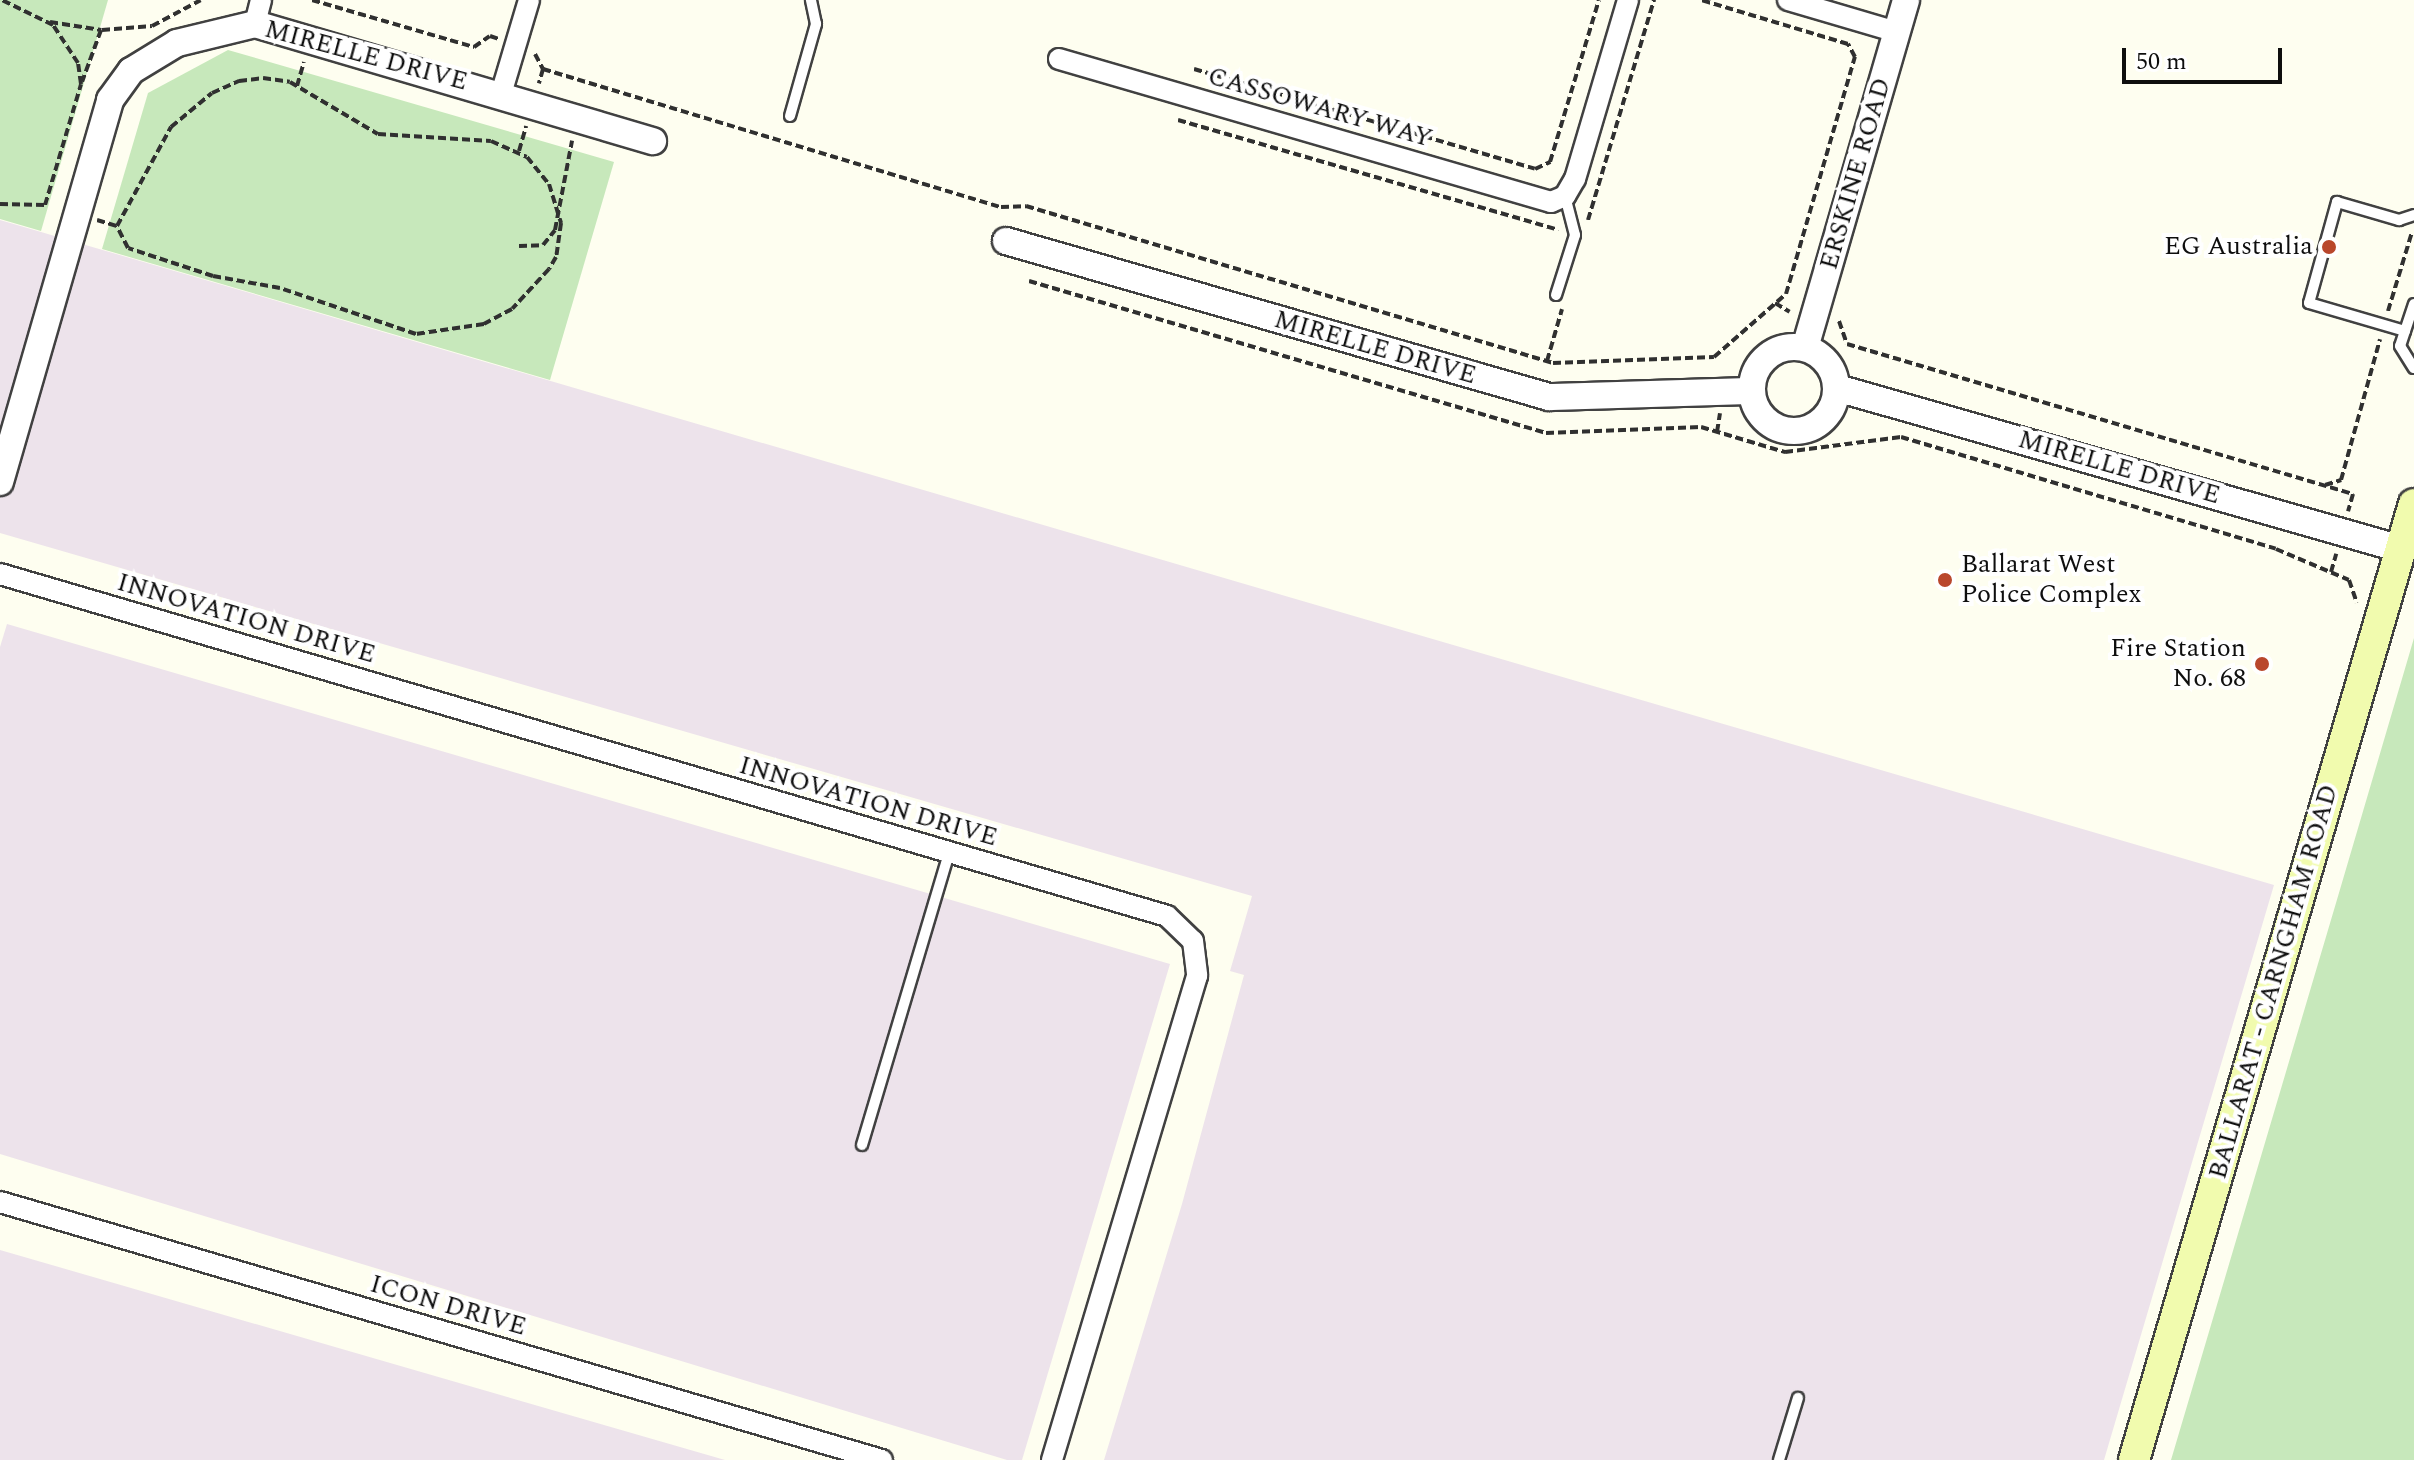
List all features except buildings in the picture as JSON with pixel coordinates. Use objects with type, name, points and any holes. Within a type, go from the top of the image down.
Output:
[{"type":"main road","name":"BALLARAT - CARNGHAM ROAD","points":[[2134,1460],[2414,504]]},
{"type":"street","points":[[501,94],[529,0]]},
{"type":"street","points":[[1565,196],[1575,179],[1628,0]]},
{"type":"street","points":[[1788,0],[1897,32]]},
{"type":"street","name":"ERSKINE ROAD","points":[[1805,348],[1906,0]]},
{"type":"street","name":"MIRELLE DRIVE","points":[[0,482],[110,100],[131,71],[177,43],[258,12],[501,94],[653,141]]},
{"type":"street","name":"CASSOWARY WAY","points":[[1059,59],[1544,201],[1565,196]]},
{"type":"street","name":"MIRELLE DRIVE","points":[[1006,241],[1549,397],[1752,391]]},
{"type":"street","points":[[1792,347],[1805,348],[1828,363],[1837,388],[1827,415],[1817,425],[1789,431],[1764,419],[1752,391],[1758,367],[1767,356],[1792,347]]},
{"type":"street","name":"MIRELLE DRIVE","points":[[1837,388],[2401,549]]},
{"type":"street","name":"INNOVATION DRIVE","points":[[0,574],[1167,916],[1193,941],[1197,976],[1052,1460]]},
{"type":"street","name":"ICON DRIVE","points":[[0,1202],[882,1460]]},
{"type":"lane","points":[[790,116],[816,24],[811,0]]},
{"type":"lane","points":[[1556,295],[1575,235],[1565,196]]},
{"type":"lane","points":[[2405,331],[2309,303],[2337,202],[2399,220],[2414,215]]},
{"type":"lane","points":[[2414,304],[2400,346],[2414,368]]},
{"type":"lane","points":[[862,1145],[949,853]]},
{"type":"lane","points":[[1779,1460],[1798,1398]]},
{"type":"path","points":[[2,0],[48,22],[101,30],[152,26],[201,0]]},
{"type":"path","points":[[312,0],[474,47],[490,36],[533,49],[543,69],[1001,207],[1026,206],[1547,361],[1714,357],[1786,294],[1855,57],[1848,44],[1701,0]]},
{"type":"path","points":[[1194,69],[1535,169],[1550,162],[1599,0]]},
{"type":"path","points":[[1178,120],[1583,237],[1654,0]]},
{"type":"path","points":[[48,22],[68,42],[81,84]]},
{"type":"path","points":[[0,204],[45,205],[81,84],[101,30]]},
{"type":"path","points":[[519,246],[537,246],[550,239],[559,213],[540,169],[512,147],[491,141],[378,134],[290,82],[263,78],[212,93],[171,127],[117,226],[128,248],[189,270],[280,288],[386,328],[436,334],[484,324],[512,309],[556,257],[559,213],[573,138]]},
{"type":"path","points":[[2324,486],[2341,480],[2414,225]]},
{"type":"path","points":[[1029,281],[1546,433],[1701,427],[1785,452],[1901,437],[2276,549],[2349,580],[2358,604],[2353,619]]},
{"type":"path","points":[[1547,361],[1563,306]]},
{"type":"path","points":[[1838,325],[1847,344],[2353,494],[2331,572]]},
{"type":"shaded area","points":[[0,220],[2274,885],[2104,1460],[1104,1460],[1182,1204],[1244,975],[1230,971],[1252,896],[0,533]]},
{"type":"shaded area","points":[[7,624],[1170,964],[1022,1460],[1007,1460],[0,1154],[0,647]]},
{"type":"shaded area","points":[[0,1250],[725,1460],[0,1460]]},
{"type":"green space","points":[[0,0],[108,0],[41,231],[0,219]]},
{"type":"green space","points":[[228,50],[614,162],[550,380],[102,249],[148,93]]},
{"type":"green space","points":[[2414,638],[2414,1460],[2171,1460],[2336,903]]},
{"type":"place","name":"EG Australia","points":[[2329,247]]},
{"type":"place","name":"Ballarat West Police Complex","points":[[1945,580]]},
{"type":"place","name":"Fire Station No. 68","points":[[2262,664]]}]
